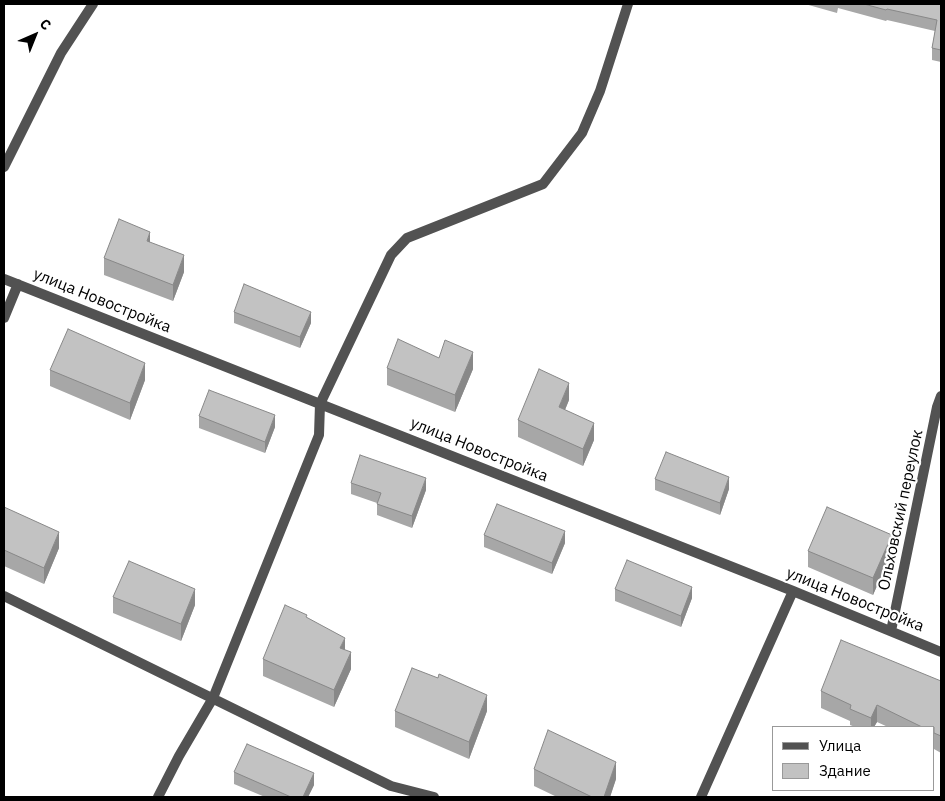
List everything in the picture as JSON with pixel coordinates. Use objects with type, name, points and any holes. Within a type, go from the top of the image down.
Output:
[{"type":"street","points":[[4,167],[61,53],[93,4]]},
{"type":"street","points":[[158,797],[179,756],[213,698],[319,435],[320,404],[391,255],[407,238],[543,184],[582,133],[600,91],[628,4]]},
{"type":"street","name":"улица Новостройка","points":[[4,279],[794,591],[941,652]]},
{"type":"street","points":[[4,318],[18,284]]},
{"type":"street","name":"Ольховский переулок","points":[[891,631],[937,407],[941,396]]},
{"type":"street","points":[[701,797],[794,591]]},
{"type":"street","points":[[4,596],[390,786],[434,797]]},
{"type":"building","points":[[864,4],[941,4],[941,50],[932,48],[937,20]]},
{"type":"building","points":[[119,219],[150,232],[147,241],[184,255],[173,285],[104,258]]},
{"type":"building","points":[[244,284],[311,312],[300,337],[234,312]]},
{"type":"building","points":[[68,329],[145,363],[130,403],[50,370]]},
{"type":"building","points":[[398,339],[439,358],[445,340],[473,352],[455,395],[387,368]]},
{"type":"building","points":[[539,369],[569,383],[559,407],[594,423],[583,449],[518,420]]},
{"type":"building","points":[[209,390],[275,415],[265,442],[199,416]]},
{"type":"building","points":[[666,452],[729,477],[720,503],[655,479]]},
{"type":"building","points":[[360,455],[426,478],[412,516],[377,504],[381,493],[351,483]]},
{"type":"building","points":[[497,504],[565,531],[552,563],[484,535]]},
{"type":"building","points":[[4,507],[59,532],[44,568],[4,550]]},
{"type":"building","points":[[827,507],[892,535],[873,578],[808,551]]},
{"type":"building","points":[[627,560],[692,587],[681,616],[615,589]]},
{"type":"building","points":[[129,561],[195,589],[181,624],[113,597]]},
{"type":"building","points":[[285,605],[307,615],[306,617],[345,638],[340,648],[351,652],[334,690],[263,659]]},
{"type":"building","points":[[841,640],[941,681],[941,736],[935,733],[935,726],[920,726],[877,705],[871,718],[850,709],[851,705],[821,691]]},
{"type":"building","points":[[412,668],[438,678],[439,674],[487,695],[469,742],[395,711]]},
{"type":"building","points":[[548,730],[616,762],[604,797],[592,797],[534,769]]},
{"type":"building","points":[[247,744],[314,773],[303,797],[291,797],[234,772]]}]
